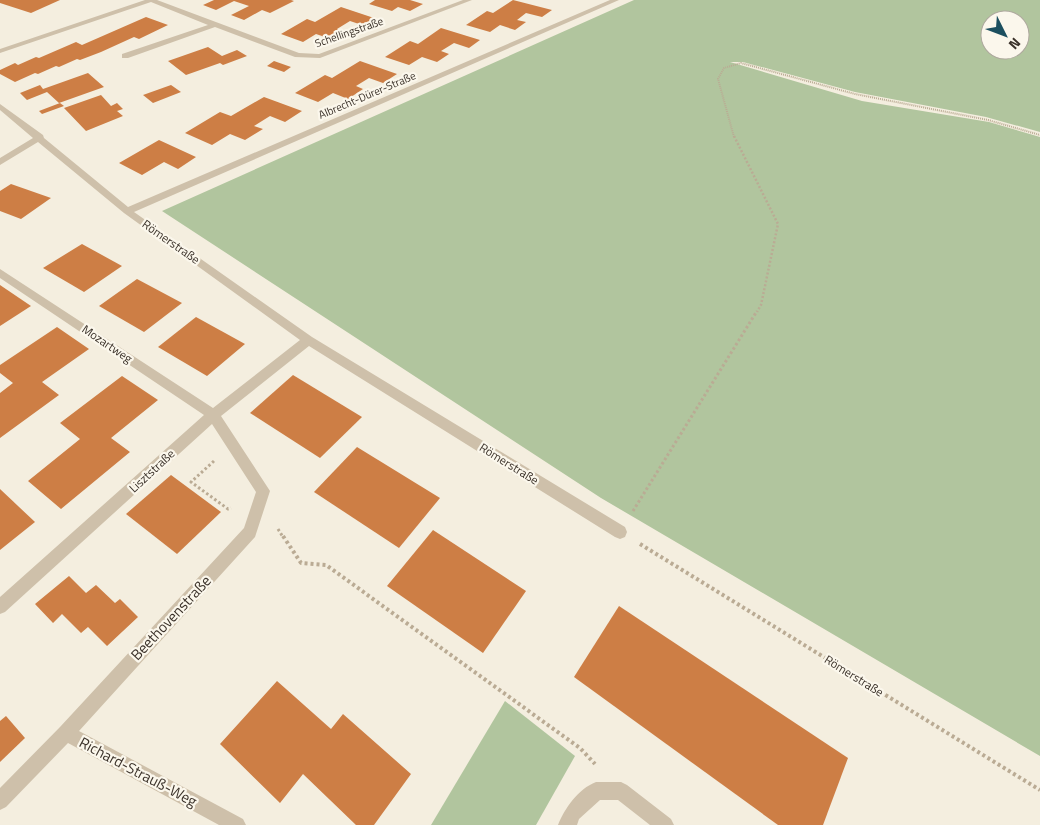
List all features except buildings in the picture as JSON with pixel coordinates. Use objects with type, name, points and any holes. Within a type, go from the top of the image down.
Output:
[{"type":"street","name":"Schellingstraße","points":[[152,0],[162,6],[298,55],[320,56],[469,0]]},
{"type":"street","points":[[0,51],[152,0]]},
{"type":"street","name":"Albrecht-Dürer-Straße","points":[[127,211],[616,0]]},
{"type":"street","points":[[125,56],[214,25]]},
{"type":"street","name":"Römerstraße","points":[[0,106],[40,137],[127,211],[308,340],[620,532]]},
{"type":"street","points":[[0,162],[40,137]]},
{"type":"street","name":"Mozartweg","points":[[0,273],[213,414]]},
{"type":"street","name":"Lisztstraße","points":[[0,607],[213,414],[308,340]]},
{"type":"street","name":"Beethovenstraße","points":[[0,801],[66,733],[250,532],[263,490],[213,414]]},
{"type":"street","name":"Richard-Strauß-Weg","points":[[66,733],[237,825]]},
{"type":"street","points":[[567,825],[573,813],[596,791],[621,791],[665,825]]},
{"type":"path","points":[[620,532],[761,305],[778,224],[733,134],[718,79],[724,68],[741,63],[855,94],[988,120],[1040,135]]},
{"type":"path","points":[[228,509],[192,482],[232,444]]},
{"type":"path","points":[[260,502],[301,562],[326,565],[580,748],[621,791]]},
{"type":"path","name":"Römerstraße","points":[[620,532],[1040,790]]},
{"type":"green space","points":[[634,0],[1040,0],[1040,132],[986,117],[855,92],[743,62],[730,62],[862,101],[989,122],[1040,137],[1040,756],[601,498],[162,211]]},
{"type":"green space","points":[[505,701],[575,756],[536,825],[431,825]]}]
